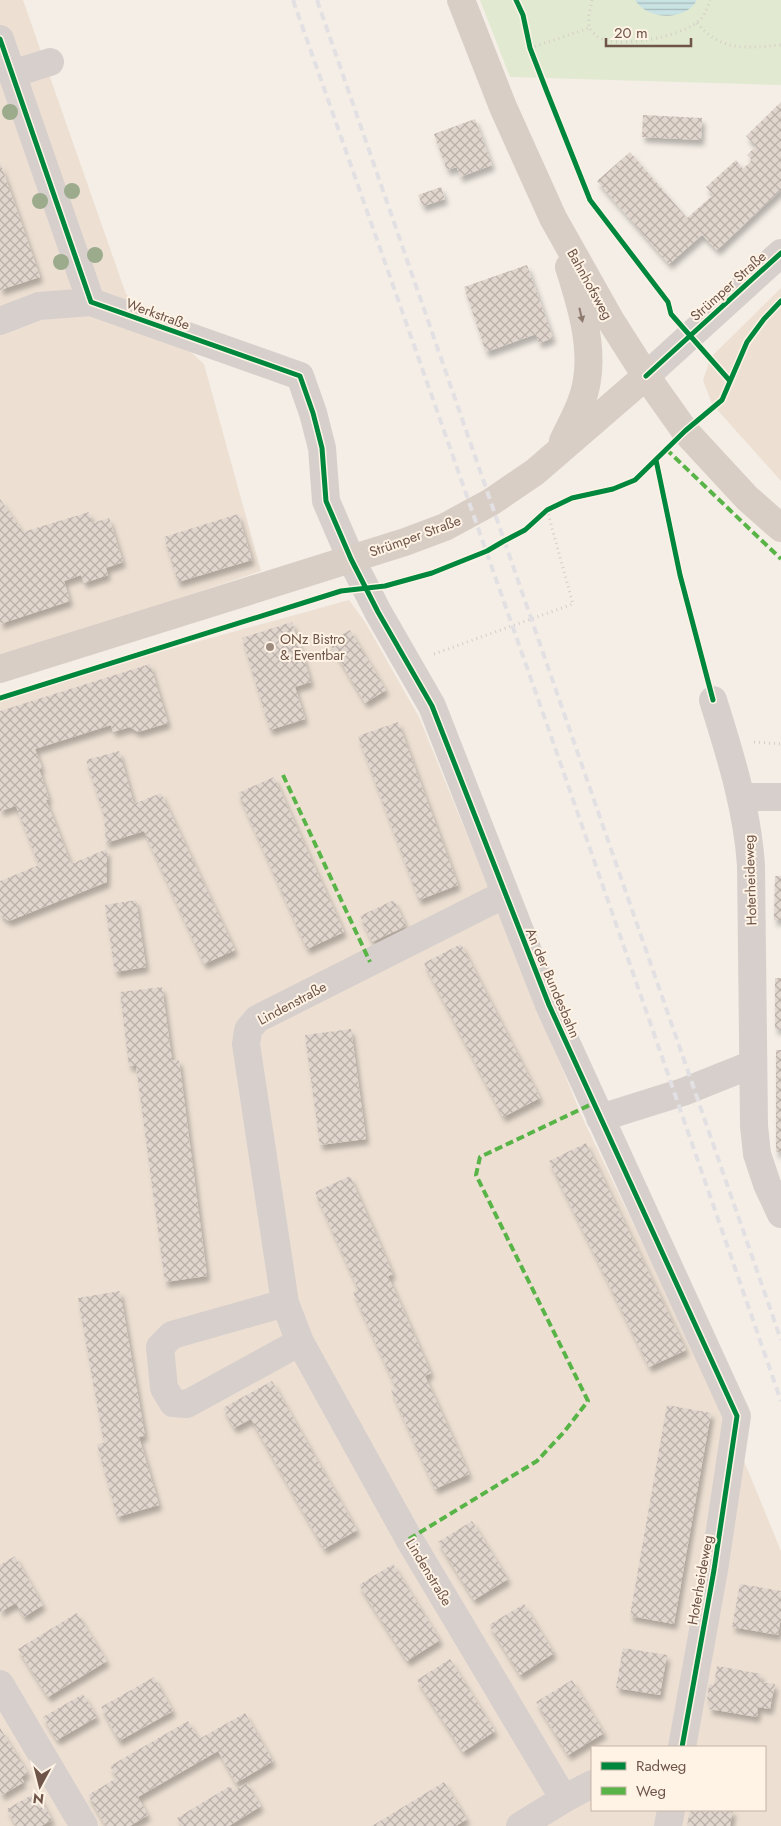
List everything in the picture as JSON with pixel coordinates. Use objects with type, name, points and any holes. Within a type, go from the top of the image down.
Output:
[{"type":"main road","name":"Bahnhofsweg","points":[[461,0],[503,107],[553,218],[611,321],[646,376],[685,431],[747,498],[781,528]]},
{"type":"main road","points":[[553,218],[573,281],[588,343],[587,381],[578,411],[558,451]]},
{"type":"main road","name":"Strümper Straße","points":[[0,669],[445,528],[474,513],[535,472],[646,376]]},
{"type":"street","points":[[0,39],[91,302],[39,306],[0,320]]},
{"type":"street","points":[[12,74],[50,62]]},
{"type":"street","name":"Strümper Straße","points":[[646,376],[781,253]]},
{"type":"street","name":"Werkstraße","points":[[91,302],[300,376],[313,413],[322,448],[326,501],[351,559]]},
{"type":"street","name":"An der Bundesbahn","points":[[351,559],[378,612],[432,706],[549,1005],[737,1416]]},
{"type":"street","name":"Hoterheideweg","points":[[713,700],[741,797],[749,836],[751,864],[754,1126],[757,1154],[767,1184],[781,1214]]},
{"type":"street","points":[[741,797],[781,797]]},
{"type":"street","name":"Lindenstraße","points":[[505,894],[257,1019],[248,1030],[246,1044],[285,1303],[300,1342],[409,1539],[564,1799]]},
{"type":"street","points":[[600,1118],[683,1092],[753,1064]]},
{"type":"street","points":[[285,1303],[172,1335],[160,1347],[164,1388],[173,1403],[187,1404],[300,1342]]},
{"type":"street","name":"Hoterheideweg","points":[[676,1744],[714,1570],[737,1416]]},
{"type":"street","points":[[0,1684],[84,1826]]},
{"type":"street","points":[[520,1826],[591,1785]]},
{"type":"street","points":[[668,1826],[671,1811]]},
{"type":"path","points":[[592,0],[589,28],[598,37],[626,41],[668,36],[684,30],[697,23],[706,14],[710,0]]},
{"type":"path","points":[[697,23],[707,34],[718,41],[733,46],[781,45]]},
{"type":"path","points":[[530,48],[589,28]]},
{"type":"path","points":[[407,663],[573,604],[547,510]]},
{"type":"shaded area","points":[[0,0],[23,0],[126,294],[204,364],[261,571],[0,658]]},
{"type":"shaded area","points":[[781,288],[781,481],[712,404],[703,380],[711,357]]},
{"type":"shaded area","points":[[349,600],[365,622],[419,717],[582,1117],[726,1417],[781,1551],[781,1826],[0,1826],[0,696]]},
{"type":"green space","points":[[480,0],[781,0],[781,85],[510,77]]},
{"type":"water","points":[[635,0],[697,0],[684,12],[666,16],[648,12]]},
{"type":"building","points":[[781,102],[781,190],[717,250],[702,235],[669,264],[597,181],[630,152],[687,218],[713,195],[706,187],[736,160],[743,169],[752,160],[747,155],[756,146],[746,136]]},
{"type":"building","points":[[643,115],[702,118],[701,140],[642,137]]},
{"type":"building","points":[[475,119],[492,165],[460,177],[457,167],[447,170],[434,134]]},
{"type":"building","points":[[0,162],[40,277],[0,290]]},
{"type":"building","points":[[441,187],[445,199],[423,206],[418,195]]},
{"type":"building","points":[[527,265],[553,338],[539,343],[536,334],[486,352],[464,287]]},
{"type":"building","points":[[0,499],[23,532],[89,512],[92,523],[109,518],[123,562],[106,568],[108,575],[84,583],[81,575],[64,581],[70,601],[0,624]]},
{"type":"building","points":[[238,514],[252,560],[178,582],[164,537]]},
{"type":"building","points":[[292,622],[311,682],[295,687],[305,719],[270,730],[242,638]]},
{"type":"building","points":[[350,630],[386,690],[365,703],[329,642]]},
{"type":"building","points":[[150,664],[168,723],[138,732],[130,727],[113,732],[111,725],[35,749],[42,768],[39,769],[49,799],[46,800],[71,864],[107,849],[107,882],[9,921],[0,913],[0,881],[39,865],[16,806],[0,811],[0,711]]},
{"type":"building","points":[[398,722],[458,885],[419,900],[358,736]]},
{"type":"building","points":[[119,751],[134,804],[161,793],[235,950],[204,964],[144,831],[106,843],[104,815],[86,760]]},
{"type":"building","points":[[274,777],[344,932],[307,949],[238,793]]},
{"type":"building","points":[[775,876],[781,876],[781,920],[774,920]]},
{"type":"building","points":[[136,900],[146,967],[115,972],[105,905]]},
{"type":"building","points":[[394,900],[406,926],[372,942],[360,916]]},
{"type":"building","points":[[461,944],[540,1098],[503,1117],[424,963]]},
{"type":"building","points":[[775,978],[781,978],[781,1029],[775,1029]]},
{"type":"building","points":[[162,987],[172,1060],[179,1060],[207,1276],[165,1282],[136,1065],[129,1066],[120,992]]},
{"type":"building","points":[[351,1029],[366,1139],[320,1145],[305,1035]]},
{"type":"building","points":[[776,1050],[781,1050],[781,1152],[776,1152]]},
{"type":"building","points":[[586,1143],[686,1350],[649,1367],[549,1161]]},
{"type":"building","points":[[350,1176],[393,1274],[388,1276],[431,1373],[425,1376],[469,1474],[435,1489],[391,1390],[396,1388],[353,1292],[358,1289],[315,1192]]},
{"type":"building","points":[[120,1291],[145,1436],[139,1437],[159,1505],[117,1517],[97,1444],[104,1443],[78,1298]]},
{"type":"building","points":[[272,1381],[357,1530],[324,1549],[251,1419],[234,1428],[223,1408]]},
{"type":"building","points":[[667,1405],[711,1413],[674,1624],[630,1616]]},
{"type":"building","points":[[472,1521],[508,1579],[474,1600],[438,1542]]},
{"type":"building","points":[[15,1556],[43,1605],[24,1617],[16,1603],[0,1612],[0,1565]]},
{"type":"building","points":[[393,1564],[440,1640],[407,1661],[359,1585]]},
{"type":"building","points":[[740,1584],[781,1591],[781,1617],[778,1635],[732,1627]]},
{"type":"building","points":[[524,1604],[554,1653],[520,1675],[489,1625]]},
{"type":"building","points":[[77,1613],[107,1661],[48,1697],[18,1649]]},
{"type":"building","points":[[623,1648],[667,1655],[660,1695],[616,1688]]},
{"type":"building","points":[[450,1659],[495,1731],[463,1752],[417,1680]]},
{"type":"building","points":[[717,1666],[761,1674],[760,1682],[775,1684],[770,1709],[758,1707],[757,1717],[709,1709],[710,1701],[707,1700],[709,1684],[714,1685]]},
{"type":"building","points":[[154,1677],[173,1711],[119,1741],[101,1707]]},
{"type":"building","points":[[572,1680],[604,1733],[568,1755],[536,1702]]},
{"type":"building","points":[[83,1694],[97,1717],[57,1740],[43,1717]]},
{"type":"building","points":[[245,1713],[273,1761],[236,1783],[218,1751],[138,1797],[148,1815],[130,1826],[106,1826],[88,1795],[117,1778],[110,1766],[188,1721],[199,1739]]},
{"type":"building","points":[[0,1728],[28,1773],[21,1777],[24,1782],[2,1795],[0,1791]]},
{"type":"building","points":[[444,1782],[467,1819],[456,1826],[372,1826]]},
{"type":"building","points":[[247,1783],[261,1806],[229,1826],[182,1826],[177,1818],[230,1786],[233,1791]]},
{"type":"building","points":[[37,1792],[52,1820],[41,1826],[16,1826],[7,1809]]},
{"type":"building","points":[[690,1811],[733,1811],[730,1826],[687,1826]]},
{"type":"railway","points":[[293,0],[551,736],[781,1401]]},
{"type":"railway","points":[[317,0],[781,1340]]},
{"type":"marked path","points":[[666,449],[781,559]]},
{"type":"marked path","points":[[283,775],[370,962]]},
{"type":"marked path","points":[[409,1539],[537,1461],[564,1432],[588,1401],[476,1175],[480,1157],[594,1103]]},
{"type":"cycle path","points":[[516,0],[523,15],[530,48],[590,200],[668,302],[671,314],[730,381]]},
{"type":"cycle path","points":[[0,39],[91,302],[300,376],[313,413],[322,448],[326,501],[351,559],[378,612],[432,706],[549,1005],[737,1416],[714,1570],[682,1746]]},
{"type":"cycle path","points":[[646,376],[781,253]]},
{"type":"cycle path","points":[[0,698],[341,591],[385,586],[432,573],[487,551],[525,530],[547,510],[572,498],[613,489],[635,480],[685,431],[722,400],[747,342],[764,319],[781,301]]},
{"type":"cycle path","points":[[656,460],[680,575],[713,700]]},
{"type":"place","name":"ONz Bistro & Eventbar","points":[[270,647]]}]
